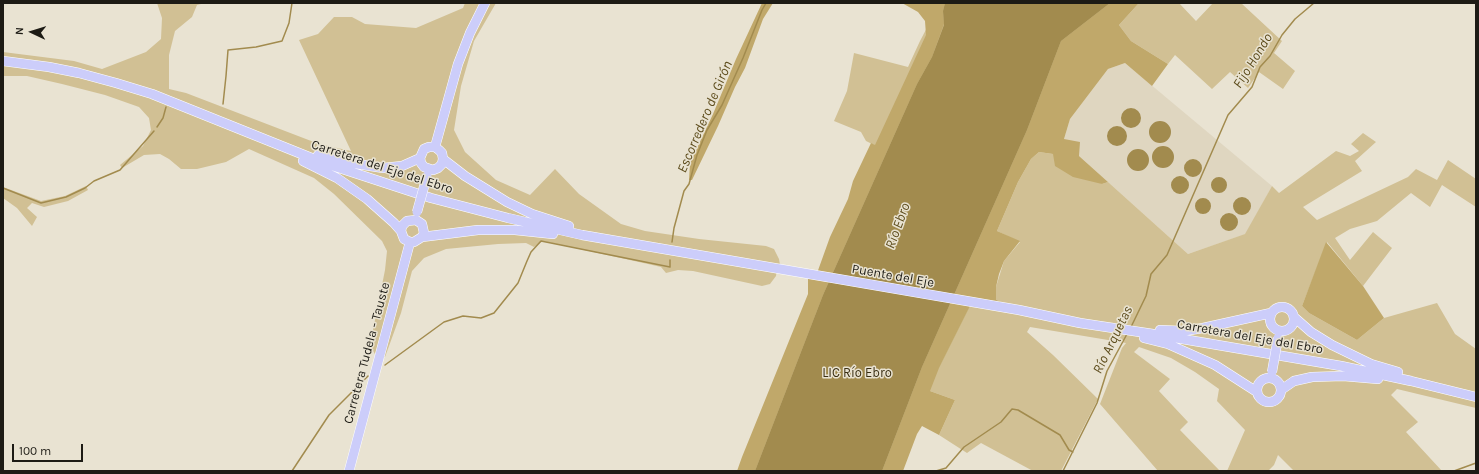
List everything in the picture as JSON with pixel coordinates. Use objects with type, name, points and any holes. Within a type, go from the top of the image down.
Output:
[{"type":"main road","points":[[434,147],[458,64],[485,3]]},
{"type":"main road","name":"Carretera del Eje del Ebro","points":[[3,62],[49,67],[116,83],[152,94],[238,130],[324,163],[431,198],[522,222],[582,235],[763,266]]},
{"type":"main road","points":[[198,113],[234,124],[303,150],[351,164],[393,168],[402,166],[420,158]]},
{"type":"main road","points":[[238,130],[269,147],[337,178],[367,199],[401,231],[404,239],[410,242],[414,242],[422,237],[478,230],[515,230],[554,234],[644,249],[685,252]]},
{"type":"main road","points":[[401,231],[404,223],[416,216],[428,173],[438,168],[442,164],[442,153],[434,147],[424,149],[420,158],[421,164],[428,173]]},
{"type":"main road","points":[[443,159],[484,189],[532,214],[562,224],[644,245]]},
{"type":"main road","points":[[416,216],[424,228],[422,237]]},
{"type":"main road","name":"Carretera Tudela - Tauste","points":[[349,471],[410,242]]},
{"type":"main road","name":"Puente del Eje","points":[[763,266],[1019,310]]},
{"type":"main road","points":[[1050,316],[1086,318],[1149,329],[1184,331],[1219,326],[1271,313],[1276,308],[1284,307],[1311,332],[1353,356],[1371,364],[1436,383],[1466,394]]},
{"type":"main road","name":"Carretera del Eje del Ebro","points":[[1019,310],[1080,323],[1341,366],[1466,394],[1476,399]]},
{"type":"main road","points":[[1271,313],[1270,324],[1279,335],[1272,375]]},
{"type":"main road","points":[[1279,335],[1290,328],[1294,321],[1294,317]]},
{"type":"main road","points":[[1080,323],[1128,333],[1168,344],[1214,365],[1256,392],[1263,400],[1270,402],[1276,399],[1281,390],[1294,381],[1327,376],[1354,377],[1398,382],[1476,399]]},
{"type":"main road","points":[[1256,392],[1260,381],[1263,378],[1272,375]]},
{"type":"main road","points":[[1272,375],[1278,382],[1281,390]]},
{"type":"shaded area","points":[[762,3],[773,3],[763,19],[745,68],[718,126],[692,180],[689,180],[690,163]]},
{"type":"shaded area","points":[[902,3],[945,3],[943,11],[944,24],[932,57],[917,84],[823,295],[755,471],[737,471],[808,294],[808,277],[816,276],[830,237],[848,199],[853,181],[871,143],[875,145],[926,35],[925,21],[918,12]]},
{"type":"shaded area","points":[[1110,3],[1139,3],[1119,25],[1131,41],[1168,64],[1152,86],[1125,63],[1108,69],[1070,119],[1064,139],[1080,142],[1079,156],[1108,182],[1102,184],[1073,177],[1055,166],[1053,154],[1039,152],[1031,159],[1018,182],[997,231],[1020,241],[1004,261],[999,274],[996,287],[996,300],[1003,303],[970,306],[939,368],[930,391],[955,400],[939,435],[922,426],[917,434],[903,471],[882,471],[922,367],[1027,130],[1061,41]]},
{"type":"shaded area","points":[[1125,63],[1272,186],[1246,234],[1188,254],[1079,156],[1064,139],[1070,119],[1108,69]]},
{"type":"shaded area","points":[[1326,242],[1363,286],[1384,318],[1357,340],[1309,313],[1302,306]]},
{"type":"green space","points":[[157,3],[205,3],[197,5],[192,17],[175,31],[169,55],[169,89],[186,93],[319,144],[351,151],[299,40],[318,34],[334,17],[352,17],[365,24],[416,28],[463,8],[465,3],[496,3],[474,41],[461,86],[454,130],[465,152],[496,180],[530,195],[555,169],[579,194],[621,224],[645,231],[699,239],[766,246],[774,249],[779,259],[781,271],[777,269],[776,276],[770,284],[762,286],[693,271],[678,270],[666,273],[661,267],[543,241],[534,247],[526,243],[446,249],[424,258],[412,271],[401,313],[385,357],[377,358],[370,345],[385,270],[387,251],[382,241],[334,194],[314,178],[249,149],[226,162],[197,169],[181,169],[160,154],[144,155],[122,168],[120,165],[143,146],[151,130],[149,118],[139,107],[105,95],[27,76],[3,76],[3,52],[74,61],[102,69],[146,52],[161,39],[162,18]]},
{"type":"green space","points":[[940,3],[1131,3],[1056,78],[940,365],[970,305],[996,300],[996,287],[1004,261],[1020,242],[997,231],[1018,182],[1031,159],[1039,152],[1053,154],[1102,184],[1108,182],[1188,254],[1245,234],[1272,186],[1279,193],[1336,151],[1350,156],[1359,151],[1351,144],[1363,133],[1376,142],[1355,161],[1362,171],[1303,207],[1317,220],[1408,177],[1416,169],[1437,180],[1448,160],[1476,179],[1476,207],[1442,185],[1430,207],[1411,193],[1377,221],[1350,229],[1335,238],[1350,260],[1373,232],[1392,248],[1363,286],[1327,242],[1302,306],[1309,313],[1357,340],[1384,318],[1437,303],[1455,334],[1476,349],[1476,408],[1397,389],[1391,395],[1418,422],[1406,432],[1442,471],[1294,471],[1278,455],[1274,465],[1268,471],[1227,471],[1245,430],[1217,401],[1219,389],[1195,372],[1171,358],[1139,347],[1134,352],[1170,379],[1159,391],[1188,422],[1180,430],[1220,471],[1158,471],[1100,404],[1122,348],[1126,343],[1030,327],[1027,332],[1098,399],[1061,471],[1033,471],[981,443],[967,453],[939,435],[955,400],[930,391],[898,471],[742,471],[874,145],[866,141],[861,132],[834,121],[847,91],[854,53],[908,67]]},
{"type":"green space","points":[[1139,3],[1179,3],[1196,21],[1213,3],[1241,3],[1282,41],[1274,53],[1295,71],[1283,89],[1259,72],[1248,88],[1230,72],[1212,89],[1175,55],[1168,64],[1131,41],[1119,25]]},
{"type":"green space","points":[[86,186],[88,190],[68,201],[44,207],[32,203],[27,208],[37,217],[32,226],[17,208],[3,198],[3,187],[41,201],[65,196]]},
{"type":"water","name":"LIC Río Ebro","points":[[945,3],[1110,3],[1061,41],[1027,130],[922,367],[882,471],[755,471],[823,295],[917,84],[932,57],[944,25],[943,11]]},
{"type":"water","points":[[1131,108],[1138,111],[1141,118],[1138,125],[1131,128],[1124,125],[1121,118],[1124,111]]},
{"type":"water","points":[[1156,121],[1164,121],[1171,128],[1171,136],[1164,143],[1156,143],[1149,136],[1149,128]]},
{"type":"water","points":[[1117,126],[1124,129],[1127,136],[1124,143],[1117,146],[1110,143],[1107,136],[1110,129]]},
{"type":"water","points":[[1159,146],[1167,146],[1174,153],[1174,161],[1167,168],[1159,168],[1152,161],[1152,153]]},
{"type":"water","points":[[1134,149],[1142,149],[1149,156],[1149,164],[1142,171],[1134,171],[1127,164],[1127,156]]},
{"type":"water","points":[[1189,159],[1197,159],[1202,164],[1200,175],[1197,177],[1189,177],[1184,172],[1184,164]]},
{"type":"water","points":[[1176,176],[1184,176],[1189,181],[1187,192],[1184,194],[1176,194],[1171,189],[1171,181]]},
{"type":"water","points":[[1219,177],[1225,179],[1227,185],[1225,191],[1219,193],[1213,191],[1211,185],[1213,179]]},
{"type":"water","points":[[1238,197],[1246,197],[1251,202],[1249,213],[1246,215],[1238,215],[1233,210],[1233,202]]},
{"type":"water","points":[[1203,198],[1209,200],[1211,206],[1209,212],[1203,214],[1197,212],[1195,206],[1197,200]]},
{"type":"water","points":[[1225,213],[1233,213],[1238,218],[1236,229],[1233,231],[1225,231],[1220,226],[1220,218]]},
{"type":"waterway","points":[[223,104],[228,50],[256,47],[282,41],[289,23],[292,3]]},
{"type":"waterway","name":"Escorredero de Girón","points":[[672,242],[674,228],[684,191],[689,184],[697,155],[707,130],[722,105],[766,3]]},
{"type":"waterway","name":"Fijo Hondo","points":[[1131,327],[1146,296],[1151,274],[1167,255],[1228,115],[1252,87],[1260,67],[1270,56],[1282,35],[1295,19],[1314,3]]},
{"type":"waterway","points":[[157,127],[163,118],[166,107]]},
{"type":"waterway","points":[[3,188],[41,203],[66,197],[85,188],[94,181],[120,170],[154,131]]},
{"type":"waterway","name":"Escorredero de Girón","points":[[385,365],[444,322],[463,316],[481,318],[494,313],[518,283],[531,252],[541,241],[670,267],[670,260]]},
{"type":"waterway","name":"Río Arquetas","points":[[1063,471],[1097,403],[1107,371],[1127,334]]},
{"type":"waterway","name":"Escorredero de Girón","points":[[292,471],[329,415],[368,376]]},
{"type":"waterway","points":[[936,471],[946,468],[964,447],[1001,422],[1012,409],[1018,410],[1060,435],[1069,450],[1073,452]]},
{"type":"waterway","points":[[1454,471],[1476,463]]},
{"type":"water label","name":"Río Ebro","points":[[898,226]]}]
